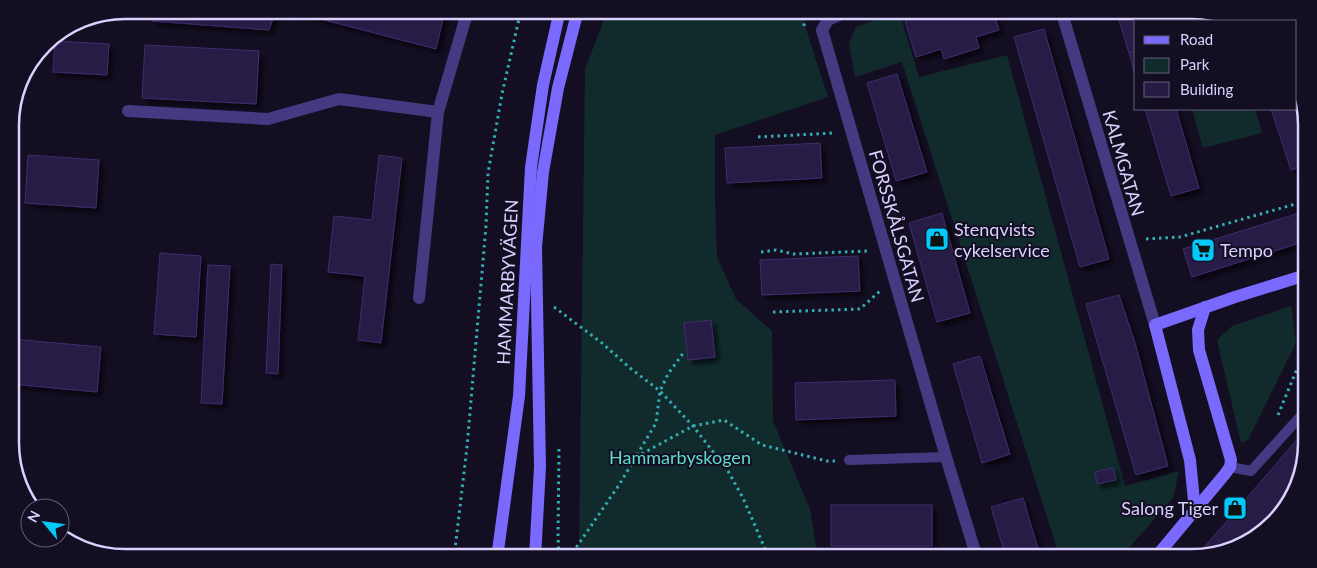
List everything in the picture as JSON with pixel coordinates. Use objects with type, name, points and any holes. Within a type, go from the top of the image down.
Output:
[{"type":"main road","name":"HAMMARBYVÄGEN","points":[[498,549],[519,396],[531,166],[543,85],[558,19]]},
{"type":"main road","name":"HAMMARBYVÄGEN","points":[[535,549],[540,467],[536,247],[543,172],[558,88],[576,19]]},
{"type":"main road","points":[[1194,511],[1190,460],[1154,324],[1298,278]]},
{"type":"main road","points":[[1163,549],[1230,467],[1231,460],[1199,350],[1198,330],[1206,307]]},
{"type":"street","points":[[419,298],[438,112],[465,19]]},
{"type":"street","name":"FORSSKÅLSGATAN","points":[[830,19],[822,30],[974,549]]},
{"type":"street","name":"KALMGATAN","points":[[1064,19],[1154,324]]},
{"type":"street","points":[[128,111],[268,119],[338,99],[438,112]]},
{"type":"lane","points":[[1230,467],[1251,471],[1298,419]]},
{"type":"lane","points":[[849,460],[946,457]]},
{"type":"path","points":[[455,549],[467,447],[486,226],[488,173],[502,94],[519,19]]},
{"type":"path","points":[[804,31],[805,19]]},
{"type":"path","points":[[831,124],[837,142]]},
{"type":"path","points":[[758,137],[834,133]]},
{"type":"path","points":[[1128,240],[1180,237],[1298,203]]},
{"type":"path","points":[[761,252],[776,250],[792,254],[869,252],[867,242]]},
{"type":"path","points":[[773,312],[860,309],[881,291]]},
{"type":"path","points":[[550,312],[549,303],[602,343],[660,391],[694,426],[736,484],[765,549]]},
{"type":"path","points":[[575,549],[619,485],[656,423],[660,391],[668,374],[684,352]]},
{"type":"path","points":[[1278,417],[1298,367]]},
{"type":"path","points":[[636,457],[694,426],[724,420],[762,445],[827,461],[849,460]]},
{"type":"path","points":[[558,441],[560,459],[559,549]]},
{"type":"green space","name":"Hammarbyskogen","points":[[604,19],[806,19],[804,23],[828,97],[715,135],[715,202],[717,257],[736,299],[772,331],[773,421],[810,509],[817,549],[579,549],[585,69]]},
{"type":"green space","points":[[878,19],[901,19],[919,77],[1007,55],[1125,486],[1179,471],[1173,498],[1128,549],[1057,549],[902,62],[855,77],[849,43],[856,27]]},
{"type":"green space","points":[[1167,19],[1206,20],[1168,20]]},
{"type":"green space","points":[[1192,110],[1255,110],[1262,133],[1203,148]]},
{"type":"green space","points":[[1291,306],[1296,343],[1248,440],[1241,443],[1217,340],[1232,326]]},
{"type":"building","points":[[152,19],[273,19],[269,30],[152,21]]},
{"type":"building","points":[[321,19],[443,19],[436,49]]},
{"type":"building","points":[[912,19],[996,19],[999,30],[976,37],[979,48],[944,59],[941,49],[916,57],[905,21]]},
{"type":"building","points":[[1119,19],[1149,19],[1134,20],[1134,52],[1129,53]]},
{"type":"building","points":[[1044,29],[1109,259],[1080,267],[1014,37]]},
{"type":"building","points":[[60,41],[109,44],[107,75],[53,72],[55,45]]},
{"type":"building","points":[[145,45],[259,51],[256,104],[142,98]]},
{"type":"building","points":[[1134,52],[1134,71],[1129,53]]},
{"type":"building","points":[[897,74],[927,172],[896,181],[867,83]]},
{"type":"building","points":[[1145,110],[1176,110],[1199,188],[1171,196]]},
{"type":"building","points":[[1271,110],[1297,110],[1298,168],[1291,170]]},
{"type":"building","points":[[820,143],[822,178],[727,183],[725,148]]},
{"type":"building","points":[[28,155],[99,160],[96,208],[25,203]]},
{"type":"building","points":[[379,155],[402,158],[381,343],[358,340],[365,276],[328,272],[334,216],[372,220]]},
{"type":"building","points":[[942,213],[970,313],[937,322],[909,223]]},
{"type":"building","points":[[1298,213],[1298,244],[1192,277],[1183,249]]},
{"type":"building","points":[[160,253],[201,256],[196,337],[154,334]]},
{"type":"building","points":[[858,256],[860,291],[762,295],[760,260]]},
{"type":"building","points":[[271,264],[282,265],[278,374],[266,373]]},
{"type":"building","points":[[208,265],[230,266],[222,404],[201,403]]},
{"type":"building","points":[[1119,295],[1135,343],[1168,466],[1136,475],[1086,304]]},
{"type":"building","points":[[711,320],[715,357],[688,360],[684,323]]},
{"type":"building","points":[[19,340],[101,347],[97,392],[19,385]]},
{"type":"building","points":[[980,356],[1010,454],[982,463],[953,364]]},
{"type":"building","points":[[895,380],[896,416],[796,420],[795,383]]},
{"type":"building","points":[[1298,438],[1293,477],[1276,508],[1257,527],[1239,538],[1226,544],[1203,548]]},
{"type":"building","points":[[1113,468],[1116,480],[1097,484],[1095,472]]},
{"type":"building","points":[[1023,498],[1038,549],[1003,549],[991,507]]},
{"type":"building","points":[[831,505],[932,505],[932,546],[831,546]]},
{"type":"place","name":"Stenqvists cykelservice","points":[[937,239]]},
{"type":"place","name":"Tempo","points":[[1203,250]]},
{"type":"place","name":"Salong Tiger","points":[[1235,508]]}]
